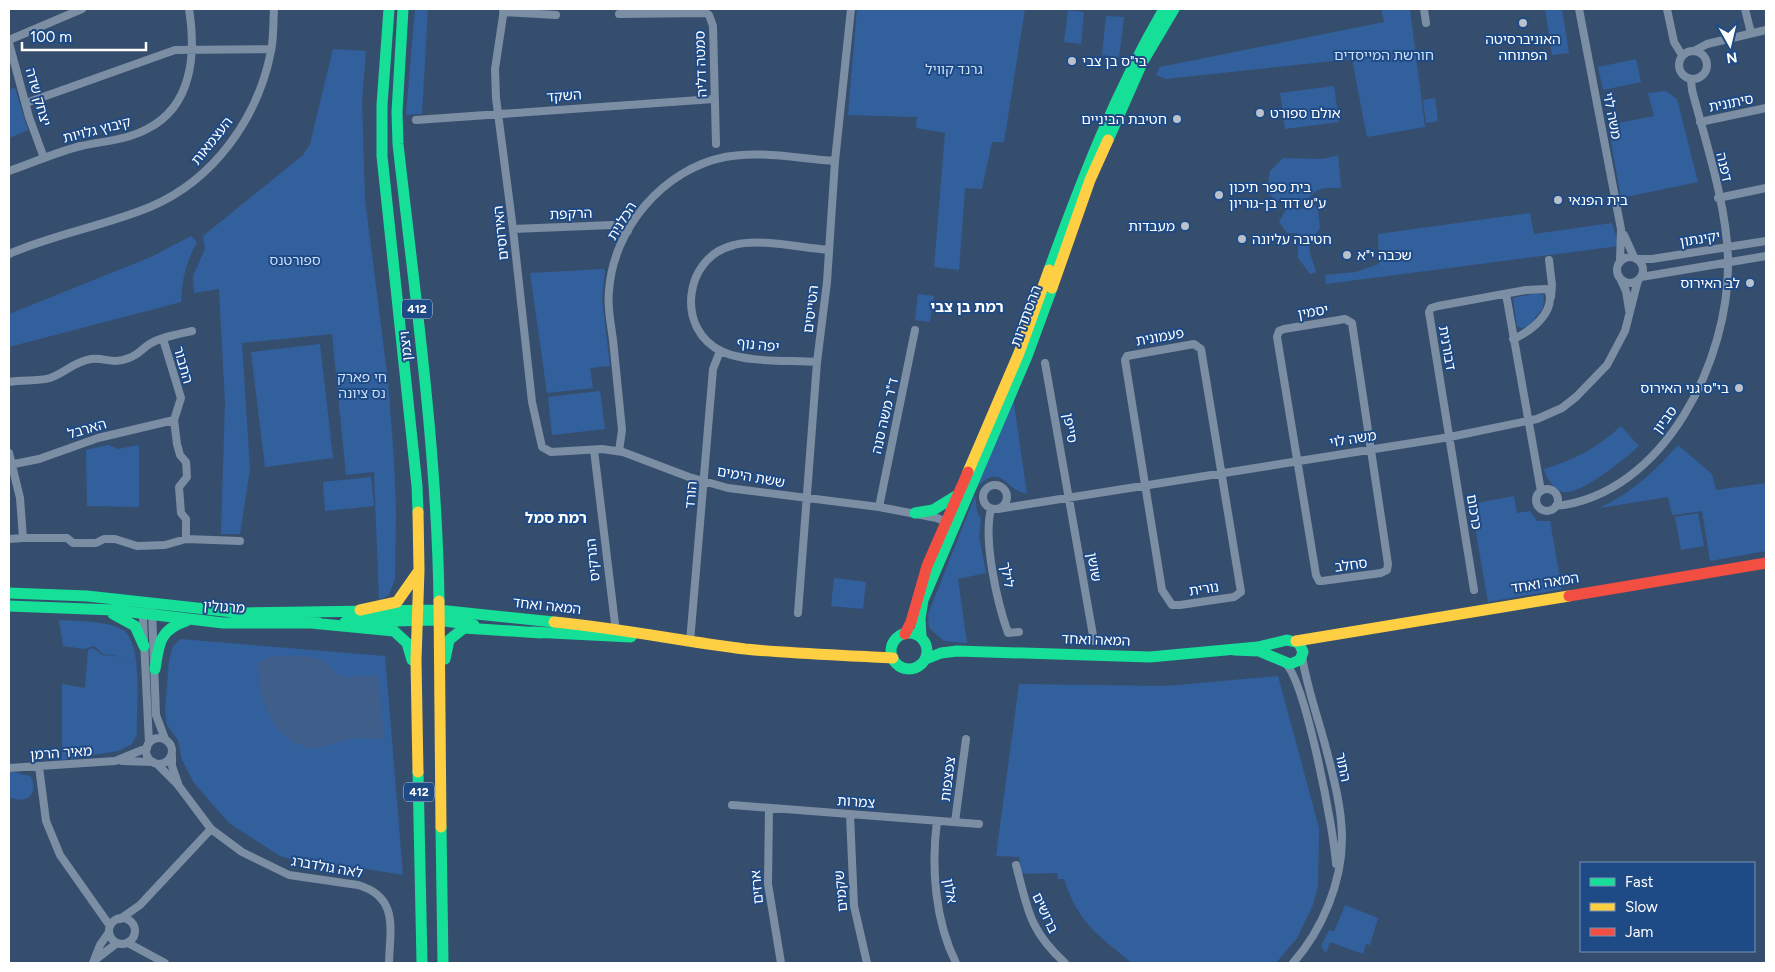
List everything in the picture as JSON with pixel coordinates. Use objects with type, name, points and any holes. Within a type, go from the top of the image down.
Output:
[{"type":"main road","name":"ויצמן","points":[[389,9],[382,105],[382,156],[415,454],[419,570],[413,615]]},
{"type":"main road","name":"ויצמן","points":[[403,9],[397,112],[398,144],[420,335],[434,485],[438,548],[438,615]]},
{"type":"main road","name":"ההסתדרות","points":[[923,640],[920,619],[923,600],[957,495],[1019,353],[1087,164],[1134,60],[1164,9]]},
{"type":"main road","name":"ההסתדרות","points":[[905,634],[911,622],[927,566],[949,524],[1027,356],[1094,171],[1142,64],[1174,9]]},
{"type":"main road","points":[[915,513],[933,510],[957,495]]},
{"type":"main road","name":"המאה ואחד","points":[[1296,641],[1524,601],[1766,563]]},
{"type":"main road","points":[[360,610],[397,602],[401,599],[419,570]]},
{"type":"main road","name":"מרגולין","points":[[9,593],[87,596],[191,620],[246,624],[311,623],[413,615],[438,615]]},
{"type":"main road","name":"מרגולין","points":[[9,606],[242,613],[360,610],[413,615]]},
{"type":"main road","points":[[100,609],[130,622],[138,630],[144,646]]},
{"type":"main road","name":"412","points":[[413,615],[417,700],[422,963]]},
{"type":"main road","name":"המאה ואחד","points":[[438,615],[541,633],[616,632]]},
{"type":"main road","name":"המאה ואחד","points":[[438,615],[616,632],[813,655],[893,658]]},
{"type":"main road","name":"412","points":[[438,615],[443,963]]},
{"type":"main road","points":[[155,668],[160,640],[166,630],[176,624],[191,620]]},
{"type":"main road","points":[[311,623],[387,630],[402,635],[409,647],[417,700]]},
{"type":"main road","points":[[441,859],[447,644],[452,633],[464,628],[541,633]]},
{"type":"main road","points":[[905,634],[923,640],[926,659],[920,666],[911,669],[900,667],[893,658],[892,645],[895,640],[905,634]]},
{"type":"main road","name":"המאה ואחד","points":[[1302,654],[1318,640],[1330,636]]},
{"type":"main road","name":"המאה ואחד","points":[[923,640],[957,652]]},
{"type":"main road","points":[[1283,641],[1296,641],[1301,646],[1302,654],[1297,662],[1284,662],[1278,650],[1283,641]]},
{"type":"main road","name":"המאה ואחד","points":[[926,659],[941,653],[957,652],[1150,657],[1268,646],[1283,641]]},
{"type":"main road","name":"המאה ואחד","points":[[868,656],[892,645]]},
{"type":"main road","name":"המאה ואחד","points":[[1234,650],[1259,651],[1284,662]]},
{"type":"street","points":[[9,41],[82,9]]},
{"type":"street","name":"קיבוץ גלויות","points":[[9,171],[79,147],[134,134],[160,121],[173,109],[188,81],[194,48],[189,9]]},
{"type":"street","name":"העצמאות","points":[[9,254],[152,206],[178,193],[198,178],[216,161],[243,123],[254,103],[265,75],[271,48],[274,9]]},
{"type":"street","name":"הטייסים","points":[[798,613],[818,362],[824,315],[835,161],[851,9]]},
{"type":"street","points":[[1424,9],[1426,23]]},
{"type":"street","name":"משה לוי","points":[[1579,9],[1621,229],[1620,261]]},
{"type":"street","points":[[1666,9],[1674,42],[1682,55]]},
{"type":"street","points":[[1745,9],[1751,33]]},
{"type":"street","points":[[504,11],[556,15]]},
{"type":"street","name":"האירוסים","points":[[504,11],[496,69],[499,113],[514,229],[532,402],[540,444],[547,451]]},
{"type":"street","name":"סמטה דליה","points":[[619,14],[706,13],[709,15],[713,26],[716,144]]},
{"type":"street","points":[[1682,55],[1707,44],[1766,30]]},
{"type":"street","name":"יצחק שדה","points":[[9,41],[44,158]]},
{"type":"street","points":[[26,103],[157,55],[194,48],[271,48]]},
{"type":"street","points":[[1682,55],[1679,64],[1680,72],[1691,80],[1701,77],[1708,67],[1703,55],[1694,51]]},
{"type":"street","name":"דפנה","points":[[1691,80],[1718,198],[1728,262]]},
{"type":"street","name":"השקד","points":[[416,120],[714,99]]},
{"type":"street","name":"סיתונית","points":[[1700,122],[1766,108]]},
{"type":"street","name":"הכלנית","points":[[619,451],[622,430],[608,292],[615,258],[628,231],[644,207],[664,187],[687,171],[712,160],[745,155],[835,161]]},
{"type":"street","points":[[1718,198],[1766,188]]},
{"type":"street","name":"הרקפת","points":[[514,229],[612,225],[628,231]]},
{"type":"street","name":"משה לוי","points":[[1621,229],[1636,258]]},
{"type":"street","name":"יקינתון","points":[[1636,258],[1652,259],[1766,241]]},
{"type":"street","name":"יפה נוף","points":[[818,362],[752,358],[720,351],[709,344],[696,328],[690,304],[691,292],[695,278],[708,260],[728,247],[750,243],[829,250]]},
{"type":"street","name":"יקינתון","points":[[1640,279],[1766,256]]},
{"type":"street","points":[[1626,257],[1636,258],[1643,266],[1640,279],[1630,283],[1619,276],[1617,269],[1620,261],[1626,257]]},
{"type":"street","points":[[1513,339],[1534,327],[1547,309],[1552,285],[1549,260]]},
{"type":"street","name":"סביון","points":[[1556,506],[1590,497],[1630,476],[1655,453],[1674,429],[1700,390],[1712,361],[1725,296],[1728,262]]},
{"type":"street","name":"משה לוי","points":[[1619,276],[1626,291],[1629,314]]},
{"type":"street","name":"משה לוי","points":[[995,509],[1450,437],[1528,422],[1562,408],[1599,376],[1621,340],[1640,279]]},
{"type":"street","name":"דבורנית","points":[[1450,437],[1429,312],[1431,308],[1542,288],[1549,292],[1550,300]]},
{"type":"street","points":[[1506,294],[1542,491],[1536,500],[1540,508],[1547,511],[1556,506],[1558,499],[1554,492],[1549,490],[1542,491]]},
{"type":"street","name":"יסמין","points":[[1297,460],[1278,334],[1284,329],[1345,319],[1352,323],[1370,449]]},
{"type":"street","name":"ד\"ר משה סנה","points":[[880,507],[915,330]]},
{"type":"street","points":[[9,382],[23,379],[38,381],[62,374],[67,367],[92,359],[111,362],[128,358],[163,339],[192,331]]},
{"type":"street","name":"התבור","points":[[163,339],[181,398],[174,420],[176,444],[180,455],[186,462],[187,477],[179,487],[181,513],[186,519],[186,538]]},
{"type":"street","name":"פעמונית","points":[[1143,485],[1125,360],[1127,356],[1194,344],[1201,349],[1222,472]]},
{"type":"street","name":"הורד","points":[[690,642],[713,369],[720,351]]},
{"type":"street","name":"סייפן","points":[[1045,363],[1070,497]]},
{"type":"street","name":"הארבל","points":[[11,465],[39,459],[98,438],[174,420]]},
{"type":"street","name":"כרכום","points":[[1450,437],[1474,590]]},
{"type":"street","name":"סחלב","points":[[1297,460],[1319,581],[1381,573],[1387,570],[1388,564],[1370,449]]},
{"type":"street","name":"הנרקיס","points":[[594,450],[616,632]]},
{"type":"street","name":"ששת הימים","points":[[547,451],[619,451],[739,491],[880,507],[915,513],[949,524]]},
{"type":"street","points":[[9,453],[20,498],[23,538]]},
{"type":"street","name":"נורית","points":[[1143,485],[1162,590],[1166,599],[1172,604],[1180,605],[1234,597],[1241,592],[1222,472]]},
{"type":"street","points":[[1005,490],[1007,501],[995,509],[984,504],[984,492],[988,487],[996,485],[1005,490],[1010,497],[1028,504]]},
{"type":"street","name":"שושן","points":[[1070,497],[1094,641]]},
{"type":"street","name":"לילך","points":[[995,509],[988,532],[1000,606],[1008,633],[1019,632]]},
{"type":"street","points":[[9,539],[67,538],[73,544],[96,543],[104,538],[115,539],[136,546],[166,545],[186,538],[240,541]]},
{"type":"street","points":[[149,610],[155,668],[156,715],[165,739],[170,744],[172,754],[166,762],[155,763],[147,755],[144,646],[149,610]]},
{"type":"street","name":"התור","points":[[1293,963],[1319,924],[1335,884],[1341,852],[1341,824],[1327,752],[1302,654]]},
{"type":"street","name":"התור","points":[[1284,662],[1294,674],[1315,750],[1333,838],[1335,884]]},
{"type":"street","points":[[148,746],[154,739],[165,739]]},
{"type":"street","name":"צפצפות","points":[[955,822],[966,739]]},
{"type":"street","name":"מאיר הרמן","points":[[116,761],[148,746]]},
{"type":"street","name":"לאה גולדברג","points":[[172,754],[172,766],[178,785]]},
{"type":"street","name":"מאיר הרמן","points":[[9,768],[116,761],[155,763]]},
{"type":"street","name":"לאה גולדברג","points":[[155,763],[178,785],[211,829],[242,852],[270,868],[307,879],[358,885],[368,888],[381,898],[388,909],[390,917],[389,963]]},
{"type":"street","points":[[38,767],[41,799],[46,821],[60,856],[83,891],[98,909],[110,929],[112,940],[117,943],[128,943],[165,963]]},
{"type":"street","name":"צמרות","points":[[732,805],[979,824]]},
{"type":"street","name":"ארזים","points":[[769,809],[768,884],[781,963]]},
{"type":"street","name":"שקמים","points":[[850,814],[854,906],[867,963]]},
{"type":"street","name":"אלון","points":[[937,821],[934,869],[946,934],[956,963]]},
{"type":"street","points":[[94,962],[100,945],[110,929],[119,919],[140,904],[211,829]]},
{"type":"street","name":"ברושים","points":[[1016,865],[1023,899],[1032,920],[1046,944],[1065,963]]},
{"type":"street","points":[[140,904],[134,925],[135,936],[151,954]]},
{"type":"street","points":[[98,909],[119,919],[128,919],[134,925]]},
{"type":"street","points":[[128,943],[135,936]]},
{"type":"street","points":[[94,962],[117,943]]},
{"type":"green space","points":[[415,9],[428,9],[422,114],[406,115]]},
{"type":"green space","name":"גרנד קוויל","points":[[857,9],[1025,9],[1004,142],[992,142],[982,189],[965,188],[959,270],[934,267],[945,133],[916,128],[917,117],[848,115]]},
{"type":"green space","name":"חורשת המייסדים","points":[[1381,9],[1410,9],[1425,127],[1367,137],[1352,59],[1166,79],[1156,75],[1160,67],[1384,22]]},
{"type":"green space","points":[[1545,9],[1562,9],[1569,53],[1552,55]]},
{"type":"green space","points":[[1068,10],[1084,12],[1081,44],[1064,42]]},
{"type":"green space","points":[[1106,16],[1124,17],[1119,57],[1102,55]]},
{"type":"green space","name":"ספורטנס","points":[[333,49],[366,51],[362,100],[365,200],[388,381],[396,513],[395,579],[389,595],[379,600],[374,472],[346,475],[332,334],[242,343],[250,469],[240,534],[221,534],[225,402],[219,289],[194,293],[193,276],[205,249],[203,236],[303,155],[310,144]]},
{"type":"green space","points":[[1636,59],[1641,82],[1603,90],[1598,67]]},
{"type":"green space","points":[[1334,86],[1339,122],[1285,129],[1280,93]]},
{"type":"green space","points":[[15,88],[28,130],[9,138],[9,90]]},
{"type":"green space","points":[[1666,91],[1677,99],[1698,182],[1621,198],[1608,125],[1654,116],[1648,93]]},
{"type":"green space","points":[[1435,98],[1438,121],[1426,123],[1423,100]]},
{"type":"green space","points":[[1338,155],[1341,188],[1321,189],[1305,200],[1289,204],[1274,199],[1267,191],[1270,171],[1283,158],[1323,159]]},
{"type":"green space","points":[[1309,205],[1314,205],[1318,210],[1320,228],[1311,241],[1309,250],[1316,272],[1310,274],[1298,258],[1298,233],[1287,233],[1279,222],[1286,209],[1304,209]]},
{"type":"green space","points":[[1530,213],[1534,234],[1612,223],[1619,246],[1326,284],[1325,275],[1355,272],[1379,264],[1378,234]]},
{"type":"green space","points":[[191,236],[197,242],[185,271],[181,302],[9,347],[9,314],[151,257]]},
{"type":"green space","points":[[605,269],[602,299],[610,366],[590,368],[593,388],[547,393],[530,273]]},
{"type":"green space","points":[[1537,293],[1544,295],[1543,308],[1528,327],[1521,328],[1517,326],[1513,298]]},
{"type":"green space","points":[[918,294],[934,296],[930,322],[915,320]]},
{"type":"green space","points":[[320,344],[333,458],[265,467],[251,352]]},
{"type":"green space","points":[[600,391],[605,429],[552,435],[548,397]]},
{"type":"green space","points":[[1013,397],[1027,494],[997,477],[985,480],[976,488]]},
{"type":"green space","points":[[1621,426],[1639,446],[1603,475],[1580,488],[1571,492],[1563,492],[1554,486],[1544,469],[1586,452]]},
{"type":"green space","points":[[108,445],[118,449],[139,445],[139,507],[87,506],[86,450]]},
{"type":"green space","points":[[1678,445],[1712,474],[1716,490],[1766,483],[1766,551],[1710,561],[1702,511],[1672,515],[1668,497],[1599,508],[1642,481]]},
{"type":"green space","points":[[371,477],[374,506],[325,511],[323,482]]},
{"type":"green space","points":[[975,496],[977,511],[981,519],[979,537],[986,573],[958,579],[967,643],[944,641],[929,628],[928,614]]},
{"type":"green space","points":[[1514,496],[1517,513],[1530,511],[1537,521],[1550,521],[1562,589],[1488,602],[1471,504]]},
{"type":"green space","points":[[1698,513],[1704,546],[1681,550],[1675,517]]},
{"type":"green space","points":[[834,578],[866,582],[863,609],[831,606]]},
{"type":"green space","points":[[59,620],[110,625],[123,630],[130,638],[134,649],[138,679],[137,734],[132,744],[118,751],[62,760],[62,684],[85,688],[88,650],[93,648],[102,655],[127,657],[103,654],[94,646],[84,649],[63,646]]},
{"type":"green space","points":[[180,639],[385,656],[403,875],[341,865],[304,863],[280,856],[229,823],[194,783],[182,760],[178,740],[167,725],[165,711],[169,660],[173,646]]},
{"type":"green space","points":[[1278,676],[1319,828],[1318,886],[1313,905],[1297,938],[1276,963],[1132,963],[1090,927],[1076,907],[1064,879],[1058,879],[1057,873],[1022,874],[1019,857],[996,856],[1019,684],[1166,686]]},
{"type":"green space","points":[[9,771],[30,776],[33,788],[30,796],[21,799],[9,797]]},
{"type":"green space","points":[[1345,905],[1378,918],[1370,945],[1366,944],[1363,954],[1330,942],[1326,953],[1321,946],[1329,930],[1334,932]]},
{"type":"shaded area","points":[[305,656],[322,660],[340,676],[378,675],[384,739],[355,738],[312,749],[292,742],[275,726],[261,697],[258,664],[268,658]]},
{"type":"traffic: fast","points":[[389,9],[382,105],[382,156],[417,486],[418,512]]},
{"type":"traffic: fast","points":[[403,9],[397,112],[398,144],[430,430],[439,601]]},
{"type":"traffic: fast","points":[[1049,270],[1100,137],[1130,72],[1164,9]]},
{"type":"traffic: fast","points":[[1108,140],[1142,63],[1174,9]]},
{"type":"traffic: fast","points":[[921,637],[920,619],[923,600],[1027,356],[1052,288]]},
{"type":"traffic: fast","points":[[915,513],[933,510],[956,496]]},
{"type":"traffic: fast","points":[[9,593],[87,596],[242,613],[438,610],[554,622]]},
{"type":"traffic: fast","points":[[9,606],[114,610],[223,623],[319,623]]},
{"type":"traffic: fast","points":[[113,614],[135,626],[144,646]]},
{"type":"traffic: fast","points":[[345,622],[438,620],[474,625]]},
{"type":"traffic: fast","points":[[155,669],[159,645],[165,634],[170,629],[186,621]]},
{"type":"traffic: fast","points":[[311,623],[394,631],[407,643],[412,660]]},
{"type":"traffic: fast","points":[[445,659],[449,640],[464,628],[541,633]]},
{"type":"traffic: fast","points":[[532,632],[631,637]]},
{"type":"traffic: fast","points":[[909,633],[916,634],[922,638],[926,644],[927,651],[926,658],[922,664],[916,668],[909,669],[902,668],[896,664],[892,658],[891,651],[892,644],[896,638],[902,634],[909,633]]},
{"type":"traffic: fast","points":[[926,659],[941,653],[957,651],[1150,657],[1258,647],[1287,640],[1299,643],[1303,652],[1300,660],[1290,664],[1259,651],[1234,650]]},
{"type":"traffic: fast","points":[[418,772],[422,963]]},
{"type":"traffic: fast","points":[[441,827],[443,963]]},
{"type":"traffic: slow","points":[[1052,288],[1090,180],[1108,140]]},
{"type":"traffic: slow","points":[[968,472],[1019,353],[1049,270]]},
{"type":"traffic: slow","points":[[418,512],[419,570],[416,660],[418,772]]},
{"type":"traffic: slow","points":[[360,610],[397,602],[418,572]]},
{"type":"traffic: slow","points":[[1296,641],[1569,596]]},
{"type":"traffic: slow","points":[[439,601],[441,827]]},
{"type":"traffic: slow","points":[[554,622],[745,649],[893,658]]},
{"type":"traffic: jam","points":[[905,634],[911,622],[927,566],[968,472]]},
{"type":"traffic: jam","points":[[1569,596],[1766,563]]},
{"type":"place","name":"האוניברסיטה הפתוחה","points":[[1523,23]]},
{"type":"place","name":"בי\"ס בן צבי","points":[[1072,61]]},
{"type":"place","name":"אולם ספורט","points":[[1260,113]]},
{"type":"place","name":"חטיבת הביניים","points":[[1177,119]]},
{"type":"place","name":"בית ספר תיכון ע\"ש דוד בן-גוריון","points":[[1219,195]]},
{"type":"place","name":"בית הפנאי","points":[[1558,200]]},
{"type":"place","name":"מעבדות","points":[[1185,226]]},
{"type":"place","name":"חטיבה עליונה","points":[[1242,239]]},
{"type":"place","name":"שכבה י\"א","points":[[1347,255]]},
{"type":"place","name":"לב האירוס","points":[[1750,283]]},
{"type":"place","name":"בי\"ס גני האירוס","points":[[1739,388]]},
{"type":"district","name":"רמת בן צבי","points":[[967,307]]},
{"type":"district","name":"רמת סמל","points":[[556,518]]},
{"type":"park label","name":"חי פארק נס ציונה","points":[[362,386]]}]
